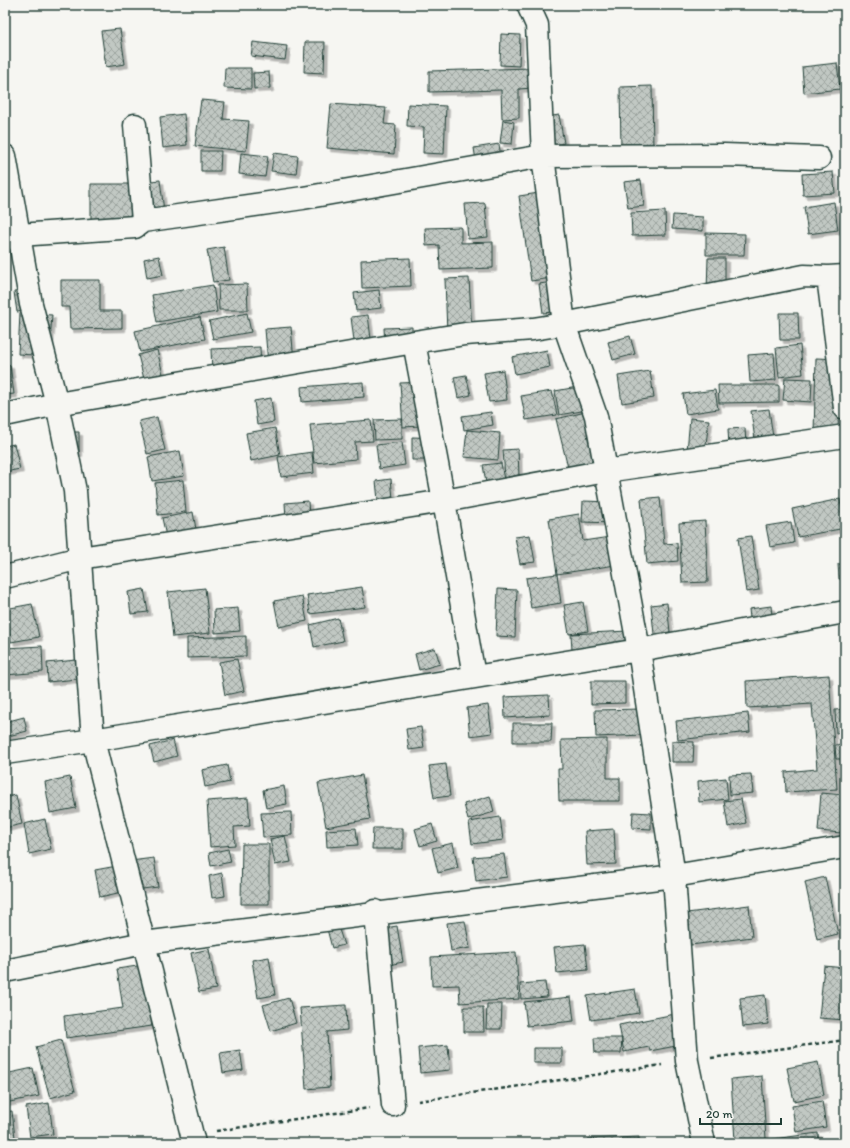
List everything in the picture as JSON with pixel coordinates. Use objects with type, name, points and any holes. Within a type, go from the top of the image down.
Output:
[{"type":"street","points":[[528,5],[537,25],[543,156],[564,324],[596,416],[638,650],[674,876],[687,1061],[704,1143]]},
{"type":"street","points":[[134,124],[143,221]]},
{"type":"street","points":[[12,237],[135,227],[143,221],[303,198],[543,156],[724,155],[819,158]]},
{"type":"street","points":[[5,156],[12,237],[57,404],[75,491],[93,740],[193,1139]]},
{"type":"street","points":[[5,415],[57,404],[414,342],[465,334],[533,329],[564,324],[804,276],[837,276],[845,408]]},
{"type":"street","points":[[414,342],[444,501],[474,676]]},
{"type":"street","points":[[5,578],[80,558],[444,501],[606,471],[845,436]]},
{"type":"street","points":[[5,752],[93,740],[638,650],[845,612]]},
{"type":"street","points":[[5,971],[144,943],[376,912],[674,876],[845,848]]},
{"type":"street","points":[[376,912],[393,1105]]},
{"type":"path","points":[[142,1143],[193,1139],[393,1105],[687,1061],[845,1040]]},
{"type":"building","points":[[120,29],[125,64],[106,67],[101,31]]},
{"type":"building","points":[[501,34],[520,35],[519,66],[500,65]]},
{"type":"building","points":[[253,42],[287,46],[285,60],[251,56]]},
{"type":"building","points":[[305,42],[325,42],[324,73],[304,72]]},
{"type":"building","points":[[837,63],[840,89],[804,93],[802,67]]},
{"type":"building","points":[[225,68],[251,68],[251,89],[224,88]]},
{"type":"building","points":[[532,68],[532,88],[519,89],[519,118],[502,119],[501,90],[429,92],[429,71]]},
{"type":"building","points":[[269,72],[270,88],[254,89],[253,73]]},
{"type":"building","points":[[652,86],[653,150],[621,150],[620,87]]},
{"type":"building","points":[[201,100],[225,102],[223,119],[249,121],[246,151],[195,146]]},
{"type":"building","points":[[331,104],[386,108],[384,124],[396,125],[394,154],[327,148]]},
{"type":"building","points":[[408,104],[446,106],[444,154],[423,153],[424,127],[407,126]]},
{"type":"building","points":[[184,114],[187,145],[163,148],[160,117]]},
{"type":"building","points":[[559,115],[564,143],[540,148],[534,119]]},
{"type":"building","points":[[503,120],[514,122],[512,144],[500,143]]},
{"type":"building","points":[[499,144],[502,164],[477,167],[474,148]]},
{"type":"building","points":[[201,151],[221,151],[220,171],[201,171]]},
{"type":"building","points":[[241,153],[268,156],[265,177],[239,174]]},
{"type":"building","points":[[274,153],[298,156],[296,174],[271,171]]},
{"type":"building","points":[[833,172],[835,193],[803,195],[802,174]]},
{"type":"building","points":[[160,180],[164,211],[147,213],[142,182]]},
{"type":"building","points":[[641,180],[644,206],[628,208],[624,182]]},
{"type":"building","points":[[91,184],[132,184],[132,219],[91,219]]},
{"type":"building","points":[[539,193],[565,276],[531,281],[519,196]]},
{"type":"building","points":[[834,202],[838,230],[808,234],[804,207]]},
{"type":"building","points":[[485,203],[488,237],[468,239],[465,204]]},
{"type":"building","points":[[665,211],[666,235],[632,236],[631,213]]},
{"type":"building","points":[[673,215],[703,217],[703,231],[672,229]]},
{"type":"building","points":[[461,227],[461,243],[493,242],[493,268],[440,270],[439,245],[426,246],[425,228]]},
{"type":"building","points":[[706,233],[745,234],[744,255],[706,255]]},
{"type":"building","points":[[224,247],[229,280],[213,282],[207,250]]},
{"type":"building","points":[[159,256],[163,275],[147,278],[144,259]]},
{"type":"building","points":[[410,258],[411,286],[362,288],[361,260]]},
{"type":"building","points":[[708,258],[725,258],[725,292],[707,292]]},
{"type":"building","points":[[469,278],[472,332],[447,333],[445,279]]},
{"type":"building","points":[[61,280],[100,280],[100,311],[122,311],[122,328],[70,329],[69,307],[61,307]]},
{"type":"building","points":[[560,281],[563,311],[543,313],[539,284]]},
{"type":"building","points":[[247,284],[248,310],[219,310],[218,285]]},
{"type":"building","points":[[213,285],[217,312],[157,322],[152,295]]},
{"type":"building","points":[[30,290],[32,310],[17,312],[14,292]]},
{"type":"building","points":[[379,290],[381,308],[356,311],[354,293]]},
{"type":"building","points":[[20,313],[52,315],[49,356],[18,354]]},
{"type":"building","points":[[247,313],[251,332],[213,339],[209,321]]},
{"type":"building","points":[[779,313],[798,313],[799,340],[780,340]]},
{"type":"building","points":[[368,315],[372,347],[355,349],[351,317]]},
{"type":"building","points":[[200,317],[205,339],[140,352],[135,331]]},
{"type":"building","points":[[291,327],[294,361],[268,364],[265,329]]},
{"type":"building","points":[[412,327],[412,344],[385,345],[384,328]]},
{"type":"building","points":[[630,336],[635,354],[613,360],[608,342]]},
{"type":"building","points":[[800,345],[803,374],[779,377],[776,348]]},
{"type":"building","points":[[260,347],[261,370],[212,372],[211,349]]},
{"type":"building","points":[[157,350],[166,386],[147,391],[138,355]]},
{"type":"building","points":[[547,350],[550,367],[515,374],[512,357]]},
{"type":"building","points":[[774,353],[776,380],[750,382],[748,355]]},
{"type":"building","points":[[816,358],[840,359],[838,434],[814,433]]},
{"type":"building","points":[[5,365],[10,365],[14,394],[5,395]]},
{"type":"building","points":[[503,370],[507,400],[489,402],[484,373]]},
{"type":"building","points":[[650,371],[654,398],[622,403],[618,376]]},
{"type":"building","points":[[466,375],[471,395],[458,398],[454,377]]},
{"type":"building","points":[[785,378],[812,379],[811,402],[783,400]]},
{"type":"building","points":[[363,382],[364,397],[302,402],[301,387]]},
{"type":"building","points":[[424,382],[437,425],[403,427],[400,383]]},
{"type":"building","points":[[718,385],[779,385],[779,402],[719,403]]},
{"type":"building","points":[[583,386],[587,410],[559,415],[555,391]]},
{"type":"building","points":[[715,390],[718,409],[686,414],[683,394]]},
{"type":"building","points":[[552,391],[557,415],[526,420],[521,396]]},
{"type":"building","points":[[271,398],[274,422],[257,425],[254,401]]},
{"type":"building","points":[[769,409],[774,445],[756,447],[751,411]]},
{"type":"building","points":[[594,410],[607,467],[570,476],[556,419]]},
{"type":"building","points":[[491,412],[493,425],[464,430],[462,416]]},
{"type":"building","points":[[157,417],[165,450],[147,454],[139,421]]},
{"type":"building","points":[[690,418],[709,420],[705,452],[687,451]]},
{"type":"building","points":[[402,419],[402,439],[375,440],[374,420]]},
{"type":"building","points":[[371,420],[373,441],[355,442],[356,459],[314,463],[310,425]]},
{"type":"building","points":[[275,428],[280,455],[251,461],[246,433]]},
{"type":"building","points":[[745,428],[746,445],[729,446],[728,429]]},
{"type":"building","points":[[467,430],[500,433],[498,460],[464,457]]},
{"type":"building","points":[[61,432],[79,432],[79,453],[61,453]]},
{"type":"building","points":[[412,437],[441,438],[441,460],[412,460]]},
{"type":"building","points":[[402,442],[405,465],[379,469],[376,445]]},
{"type":"building","points":[[14,444],[20,469],[5,472],[5,446]]},
{"type":"building","points":[[518,449],[519,477],[505,478],[503,450]]},
{"type":"building","points":[[180,451],[184,476],[152,481],[148,457]]},
{"type":"building","points":[[312,452],[314,473],[281,477],[278,457]]},
{"type":"building","points":[[501,463],[505,486],[487,489],[483,465]]},
{"type":"building","points":[[391,479],[394,508],[379,510],[376,481]]},
{"type":"building","points":[[183,480],[186,512],[158,515],[155,483]]},
{"type":"building","points":[[660,497],[664,544],[677,543],[678,561],[647,564],[641,499]]},
{"type":"building","points":[[840,499],[845,528],[798,537],[792,509]]},
{"type":"building","points":[[308,501],[309,517],[286,518],[285,503]]},
{"type":"building","points":[[583,501],[613,502],[613,523],[582,522]]},
{"type":"building","points":[[193,512],[197,535],[167,541],[162,518]]},
{"type":"building","points":[[579,514],[583,541],[617,536],[622,564],[557,574],[549,519]]},
{"type":"building","points":[[705,521],[708,582],[682,583],[679,523]]},
{"type":"building","points":[[791,522],[794,543],[770,547],[766,526]]},
{"type":"building","points":[[530,535],[535,562],[520,564],[515,537]]},
{"type":"building","points":[[751,536],[759,590],[746,592],[738,538]]},
{"type":"building","points":[[838,564],[845,564],[845,579],[839,579]]},
{"type":"building","points":[[557,574],[561,603],[531,608],[526,578]]},
{"type":"building","points":[[362,587],[365,607],[310,614],[307,595]]},
{"type":"building","points":[[205,588],[210,633],[173,637],[168,592]]},
{"type":"building","points":[[144,589],[148,612],[131,614],[128,592]]},
{"type":"building","points":[[498,589],[517,590],[515,637],[496,636]]},
{"type":"building","points":[[302,596],[307,621],[279,627],[274,601]]},
{"type":"building","points":[[583,602],[588,631],[569,634],[564,605]]},
{"type":"building","points":[[667,603],[670,632],[654,634],[651,605]]},
{"type":"building","points":[[32,604],[39,637],[11,642],[5,609]]},
{"type":"building","points":[[771,606],[773,625],[751,628],[749,609]]},
{"type":"building","points":[[238,608],[240,631],[215,633],[214,610]]},
{"type":"building","points":[[338,618],[343,641],[314,647],[310,625]]},
{"type":"building","points":[[628,631],[628,647],[572,650],[571,634]]},
{"type":"building","points":[[246,636],[246,656],[187,658],[187,638]]},
{"type":"building","points":[[42,646],[43,672],[5,675],[5,648]]},
{"type":"building","points":[[435,648],[440,664],[419,670],[415,654]]},
{"type":"building","points":[[237,659],[244,691],[225,695],[219,662]]},
{"type":"building","points":[[76,660],[77,679],[48,682],[47,663]]},
{"type":"building","points":[[829,675],[837,789],[786,792],[785,772],[817,769],[812,704],[747,708],[746,681]]},
{"type":"building","points":[[591,681],[625,681],[625,703],[591,704]]},
{"type":"building","points":[[549,695],[550,715],[505,718],[504,697]]},
{"type":"building","points":[[488,705],[492,733],[470,736],[467,708]]},
{"type":"building","points":[[642,709],[643,735],[596,737],[595,710]]},
{"type":"building","points":[[845,709],[845,733],[836,733],[835,710]]},
{"type":"building","points":[[748,713],[750,732],[678,740],[676,721]]},
{"type":"building","points":[[24,717],[27,731],[5,737],[5,722]]},
{"type":"building","points":[[513,723],[552,723],[551,742],[513,742]]},
{"type":"building","points":[[421,727],[424,748],[409,750],[406,729]]},
{"type":"building","points":[[607,739],[607,778],[620,778],[620,801],[559,801],[558,769],[562,769],[561,740]]},
{"type":"building","points":[[173,740],[177,756],[154,762],[150,746]]},
{"type":"building","points":[[672,741],[694,742],[693,762],[672,762]]},
{"type":"building","points":[[845,744],[845,759],[836,759],[835,745]]},
{"type":"building","points":[[446,764],[450,796],[434,798],[429,766]]},
{"type":"building","points":[[227,765],[230,782],[205,787],[202,770]]},
{"type":"building","points":[[751,774],[753,793],[730,795],[729,775]]},
{"type":"building","points":[[362,775],[370,819],[326,827],[318,783]]},
{"type":"building","points":[[70,777],[76,808],[50,813],[45,782]]},
{"type":"building","points":[[726,778],[728,799],[699,802],[698,781]]},
{"type":"building","points":[[284,786],[287,804],[266,808],[263,790]]},
{"type":"building","points":[[821,793],[845,795],[842,833],[818,831]]},
{"type":"building","points":[[16,795],[22,824],[5,828],[5,797]]},
{"type":"building","points":[[490,796],[494,812],[468,820],[464,804]]},
{"type":"building","points":[[248,798],[250,826],[234,827],[235,845],[210,847],[207,801]]},
{"type":"building","points":[[741,799],[746,823],[728,827],[724,801]]},
{"type":"building","points":[[291,812],[292,835],[263,837],[261,813]]},
{"type":"building","points":[[633,812],[651,813],[651,829],[632,828]]},
{"type":"building","points":[[500,817],[503,840],[472,844],[469,822]]},
{"type":"building","points":[[45,819],[51,849],[29,854],[24,824]]},
{"type":"building","points":[[432,824],[437,841],[420,846],[415,829]]},
{"type":"building","points":[[356,828],[358,845],[327,847],[326,830]]},
{"type":"building","points":[[373,828],[403,828],[403,849],[372,849]]},
{"type":"building","points":[[614,829],[616,864],[587,865],[585,831]]},
{"type":"building","points":[[285,836],[291,862],[275,865],[270,839]]},
{"type":"building","points":[[453,843],[458,868],[438,873],[432,848]]},
{"type":"building","points":[[242,844],[269,844],[269,904],[241,904]]},
{"type":"building","points":[[228,849],[231,862],[211,866],[209,853]]},
{"type":"building","points":[[504,854],[507,877],[476,881],[473,857]]},
{"type":"building","points":[[154,858],[158,887],[127,891],[123,862]]},
{"type":"building","points":[[117,866],[122,892],[100,897],[95,870]]},
{"type":"building","points":[[222,873],[225,896],[212,898],[209,876]]},
{"type":"building","points":[[825,877],[838,934],[817,939],[805,882]]},
{"type":"building","points":[[749,905],[752,937],[691,945],[687,913]]},
{"type":"building","points":[[465,921],[470,948],[451,951],[447,923]]},
{"type":"building","points":[[338,926],[344,945],[332,948],[327,929]]},
{"type":"building","points":[[397,926],[403,962],[379,967],[373,930]]},
{"type":"building","points":[[585,944],[588,970],[557,973],[554,947]]},
{"type":"building","points":[[209,949],[216,989],[199,992],[191,953]]},
{"type":"building","points":[[516,952],[519,999],[460,1003],[459,985],[432,986],[431,957]]},
{"type":"building","points":[[269,957],[275,995],[258,998],[252,960]]},
{"type":"building","points":[[144,965],[152,1026],[66,1038],[64,1016],[123,1008],[117,969]]},
{"type":"building","points":[[824,966],[845,968],[845,1020],[819,1018]]},
{"type":"building","points":[[545,982],[547,997],[521,999],[520,984]]},
{"type":"building","points":[[635,989],[639,1013],[591,1020],[587,996]]},
{"type":"building","points":[[765,995],[768,1024],[743,1027],[740,998]]},
{"type":"building","points":[[571,997],[574,1021],[527,1026],[524,1002]]},
{"type":"building","points":[[289,998],[296,1023],[271,1031],[263,1005]]},
{"type":"building","points":[[487,1004],[502,1004],[501,1029],[486,1029]]},
{"type":"building","points":[[346,1005],[347,1030],[327,1032],[330,1087],[306,1089],[300,1008]]},
{"type":"building","points":[[464,1007],[483,1007],[484,1032],[464,1032]]},
{"type":"building","points":[[675,1014],[681,1045],[650,1051],[649,1047],[624,1052],[619,1025]]},
{"type":"building","points":[[594,1038],[622,1038],[621,1053],[595,1053]]},
{"type":"building","points":[[61,1040],[75,1091],[50,1098],[36,1047]]},
{"type":"building","points":[[448,1045],[450,1070],[420,1073],[418,1048]]},
{"type":"building","points":[[533,1048],[562,1048],[562,1063],[533,1063]]},
{"type":"building","points":[[240,1050],[243,1070],[223,1073],[220,1053]]},
{"type":"building","points":[[818,1062],[824,1095],[794,1101],[787,1068]]},
{"type":"building","points":[[33,1068],[39,1096],[5,1103],[5,1074]]},
{"type":"building","points":[[762,1076],[766,1139],[735,1141],[731,1079]]},
{"type":"building","points":[[822,1101],[826,1127],[796,1132],[792,1106]]},
{"type":"building","points":[[49,1103],[53,1134],[30,1137],[26,1107]]},
{"type":"building","points":[[12,1111],[15,1138],[5,1139],[5,1112]]},
{"type":"building","points":[[818,1133],[819,1143],[743,1143]]},
{"type":"building","points":[[639,1137],[639,1143],[588,1143],[588,1139]]},
{"type":"building","points":[[551,1140],[551,1143],[528,1143],[528,1141]]}]
